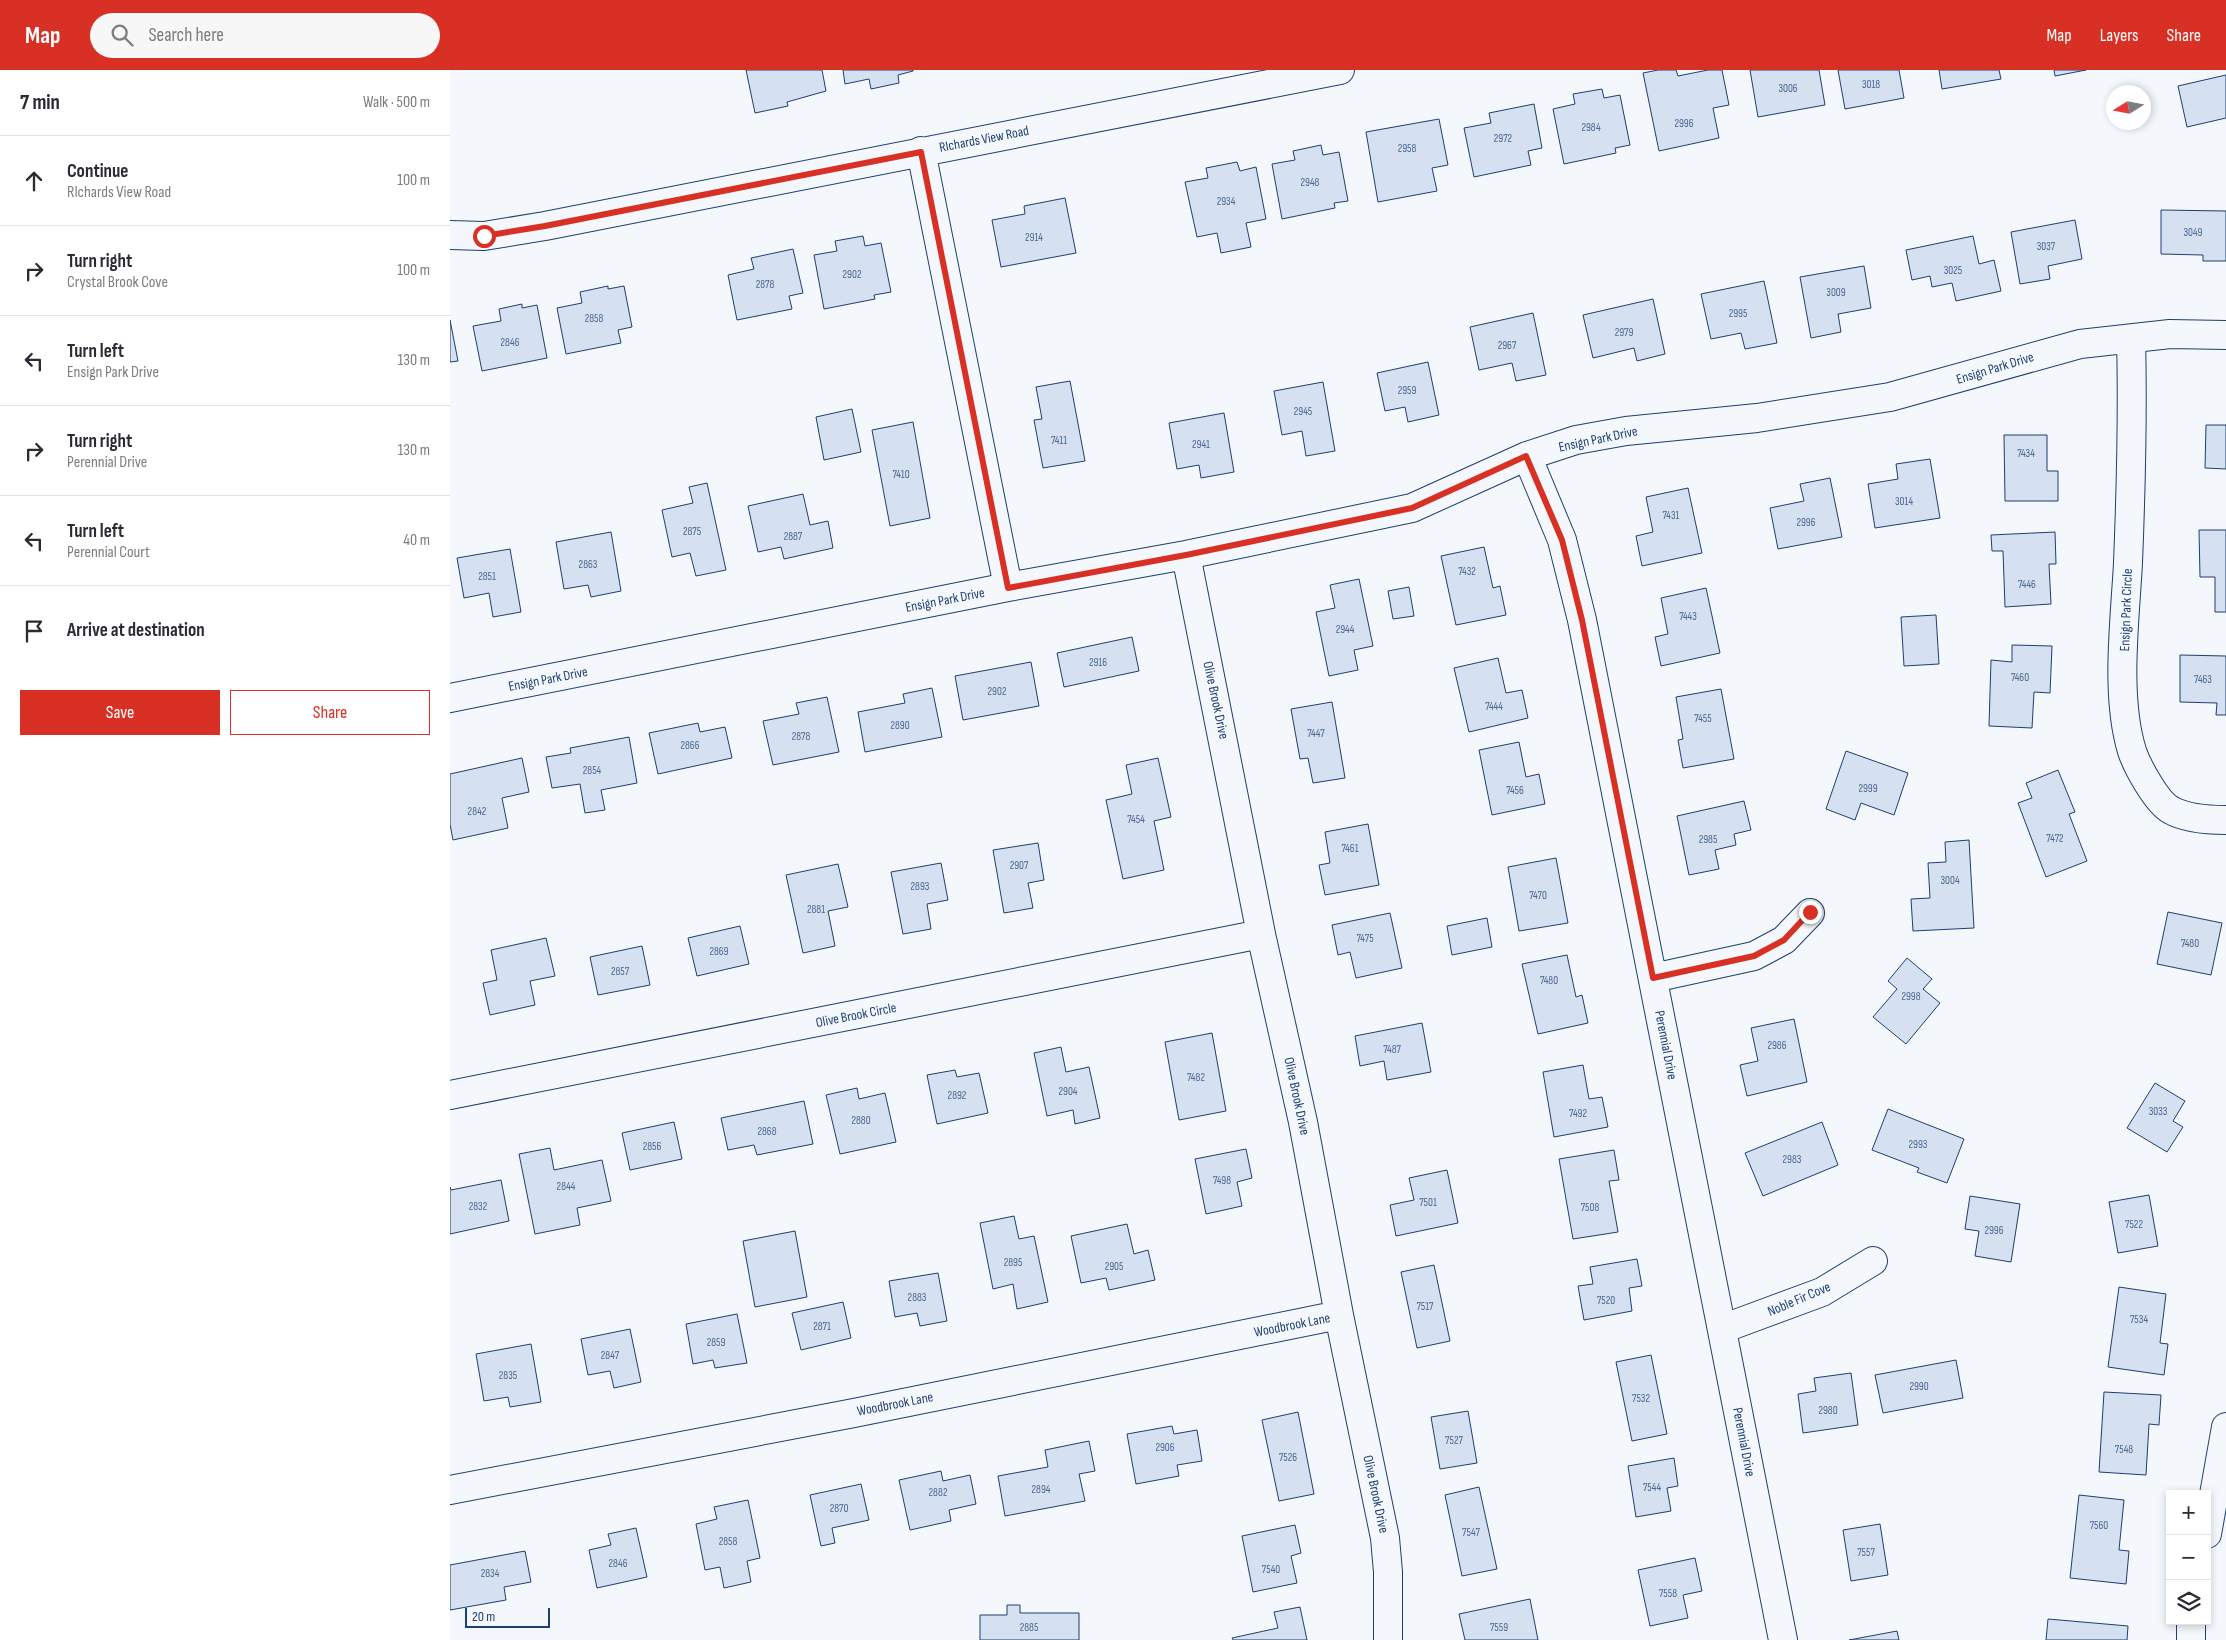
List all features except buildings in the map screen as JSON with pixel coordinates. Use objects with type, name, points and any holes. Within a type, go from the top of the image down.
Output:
[{"type":"street","name":"RIchards View Road","points":[[450,236],[484,236],[545,226],[1340,70]]},
{"type":"street","points":[[921,152],[1008,588]]},
{"type":"street","name":"Ensign Park Drive","points":[[450,698],[1008,588],[1186,555],[1412,508],[1526,456],[1576,440],[1626,431],[1758,418],[1881,399],[2080,344],[2170,334],[2226,335]]},
{"type":"street","name":"Ensign Park Circle","points":[[2131,339],[2132,462],[2123,704],[2132,751],[2147,783],[2170,810],[2207,820],[2226,820]]},
{"type":"street","name":"Perennial Drive","points":[[1526,456],[1562,540],[1582,620],[1783,1640]]},
{"type":"street","name":"Olive Brook Drive","points":[[1186,555],[1261,934],[1303,1122],[1339,1315],[1385,1538],[1388,1572],[1388,1640]]},
{"type":"street","points":[[1653,978],[1754,956],[1784,940],[1810,912]]},
{"type":"street","name":"Olive Brook Circle","points":[[450,1095],[1261,934]]},
{"type":"street","name":"Noble Fir Cove","points":[[1722,1329],[1822,1292],[1872,1261]]},
{"type":"street","name":"Woodbrook Lane","points":[[450,1490],[864,1411],[1339,1315]]},
{"type":"street","points":[[2211,1512],[2226,1428]]},
{"type":"street","points":[[2191,1625],[2191,1640]]},
{"type":"route","points":[[484,236],[545,226],[921,152],[1008,588],[1186,555],[1412,508],[1526,456],[1562,540],[1582,620],[1653,978],[1754,956],[1784,940],[1810,912]]}]
